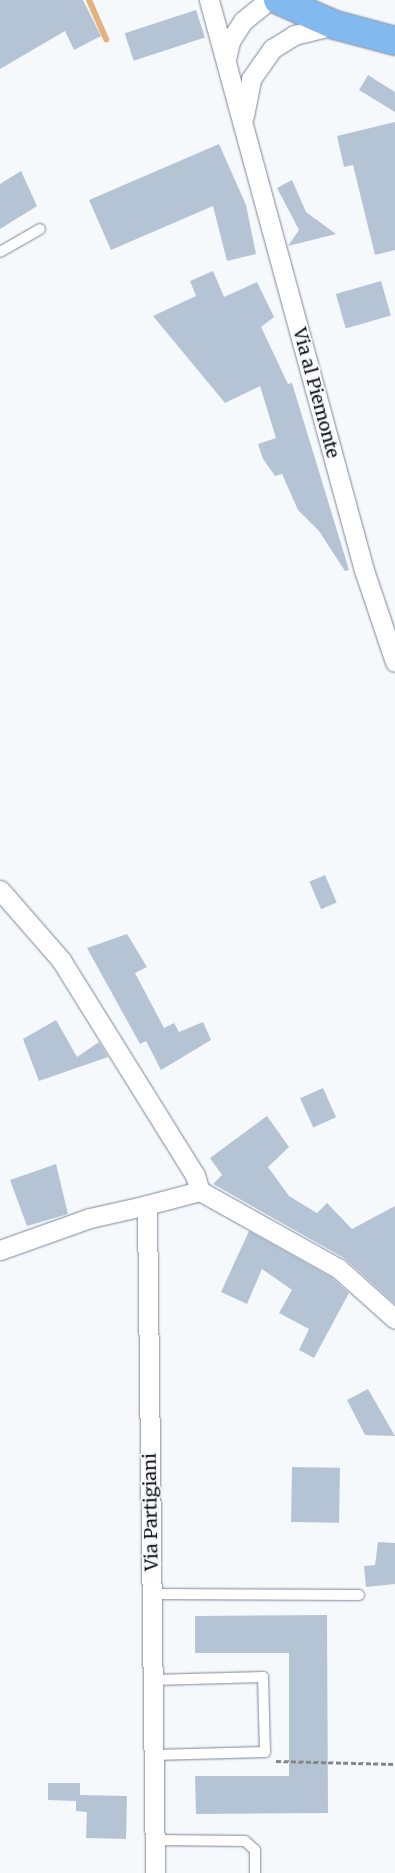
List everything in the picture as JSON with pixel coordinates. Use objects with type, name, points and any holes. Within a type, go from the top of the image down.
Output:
[{"type":"main road","name":"Via al Piemonte","points":[[278,0],[336,25],[395,41]]},
{"type":"street","name":"Via al Piemonte","points":[[209,0],[364,570],[395,662]]},
{"type":"street","points":[[226,60],[230,40],[239,28],[269,0]]},
{"type":"street","name":"Via al Piemonte","points":[[243,122],[251,79],[272,50],[294,35],[336,25]]},
{"type":"street","points":[[0,890],[60,960],[195,1175],[200,1191],[338,1268],[395,1318]]},
{"type":"street","points":[[0,1250],[90,1218],[200,1191]]},
{"type":"street","name":"Via Partigiani","points":[[147,1205],[155,1873]]},
{"type":"lane","points":[[0,252],[40,229]]},
{"type":"lane","points":[[152,1594],[359,1595]]},
{"type":"lane","points":[[153,1680],[263,1678],[265,1752],[154,1755]]},
{"type":"lane","points":[[155,1840],[245,1841],[255,1850],[255,1873]]},
{"type":"path","points":[[265,1752],[276,1761],[395,1764]]},
{"type":"building","points":[[0,0],[83,0],[101,36],[74,50],[65,31],[0,69]]},
{"type":"building","points":[[196,10],[205,38],[134,61],[125,33]]},
{"type":"building","points":[[368,75],[395,92],[395,112],[359,90]]},
{"type":"building","points":[[395,122],[395,250],[375,255],[353,165],[344,167],[337,136]]},
{"type":"building","points":[[219,144],[246,205],[256,254],[227,261],[213,206],[111,250],[89,200]]},
{"type":"building","points":[[21,171],[37,206],[0,229],[0,184]]},
{"type":"building","points":[[292,180],[306,212],[336,234],[288,246],[299,230],[277,188]]},
{"type":"building","points":[[213,271],[224,297],[257,282],[274,317],[261,327],[288,384],[292,383],[349,570],[345,571],[319,531],[298,510],[282,474],[275,476],[263,459],[258,444],[276,438],[260,386],[225,403],[153,316],[196,296],[190,281]]},
{"type":"building","points":[[381,281],[391,316],[346,329],[336,294]]},
{"type":"building","points":[[325,875],[337,903],[321,909],[309,882]]},
{"type":"building","points":[[127,934],[147,967],[135,973],[164,1028],[174,1023],[179,1032],[203,1022],[211,1040],[161,1070],[146,1041],[140,1044],[87,948]]},
{"type":"building","points":[[56,1020],[77,1057],[99,1042],[108,1057],[39,1081],[23,1039]]},
{"type":"building","points":[[323,1088],[336,1117],[313,1127],[300,1098]]},
{"type":"building","points":[[267,1116],[289,1147],[268,1167],[289,1196],[317,1213],[327,1203],[352,1229],[395,1206],[395,1304],[344,1258],[213,1184],[222,1175],[210,1158]]},
{"type":"building","points":[[56,1164],[68,1214],[27,1226],[10,1180]]},
{"type":"building","points":[[249,1231],[331,1277],[349,1293],[314,1358],[299,1350],[309,1329],[279,1313],[292,1290],[262,1269],[247,1304],[221,1292]]},
{"type":"building","points":[[368,1389],[395,1436],[365,1435],[347,1400]]},
{"type":"building","points":[[292,1467],[340,1468],[339,1523],[291,1522]]},
{"type":"building","points":[[378,1542],[395,1543],[395,1584],[366,1587],[364,1566],[375,1565]]},
{"type":"building","points":[[327,1615],[328,1813],[196,1814],[195,1776],[289,1776],[289,1653],[195,1653],[195,1616]]},
{"type":"building","points":[[48,1783],[80,1783],[80,1795],[127,1796],[126,1839],[86,1838],[87,1812],[76,1811],[76,1801],[48,1800]]},
{"type":"waterway","points":[[89,0],[106,39]]}]
